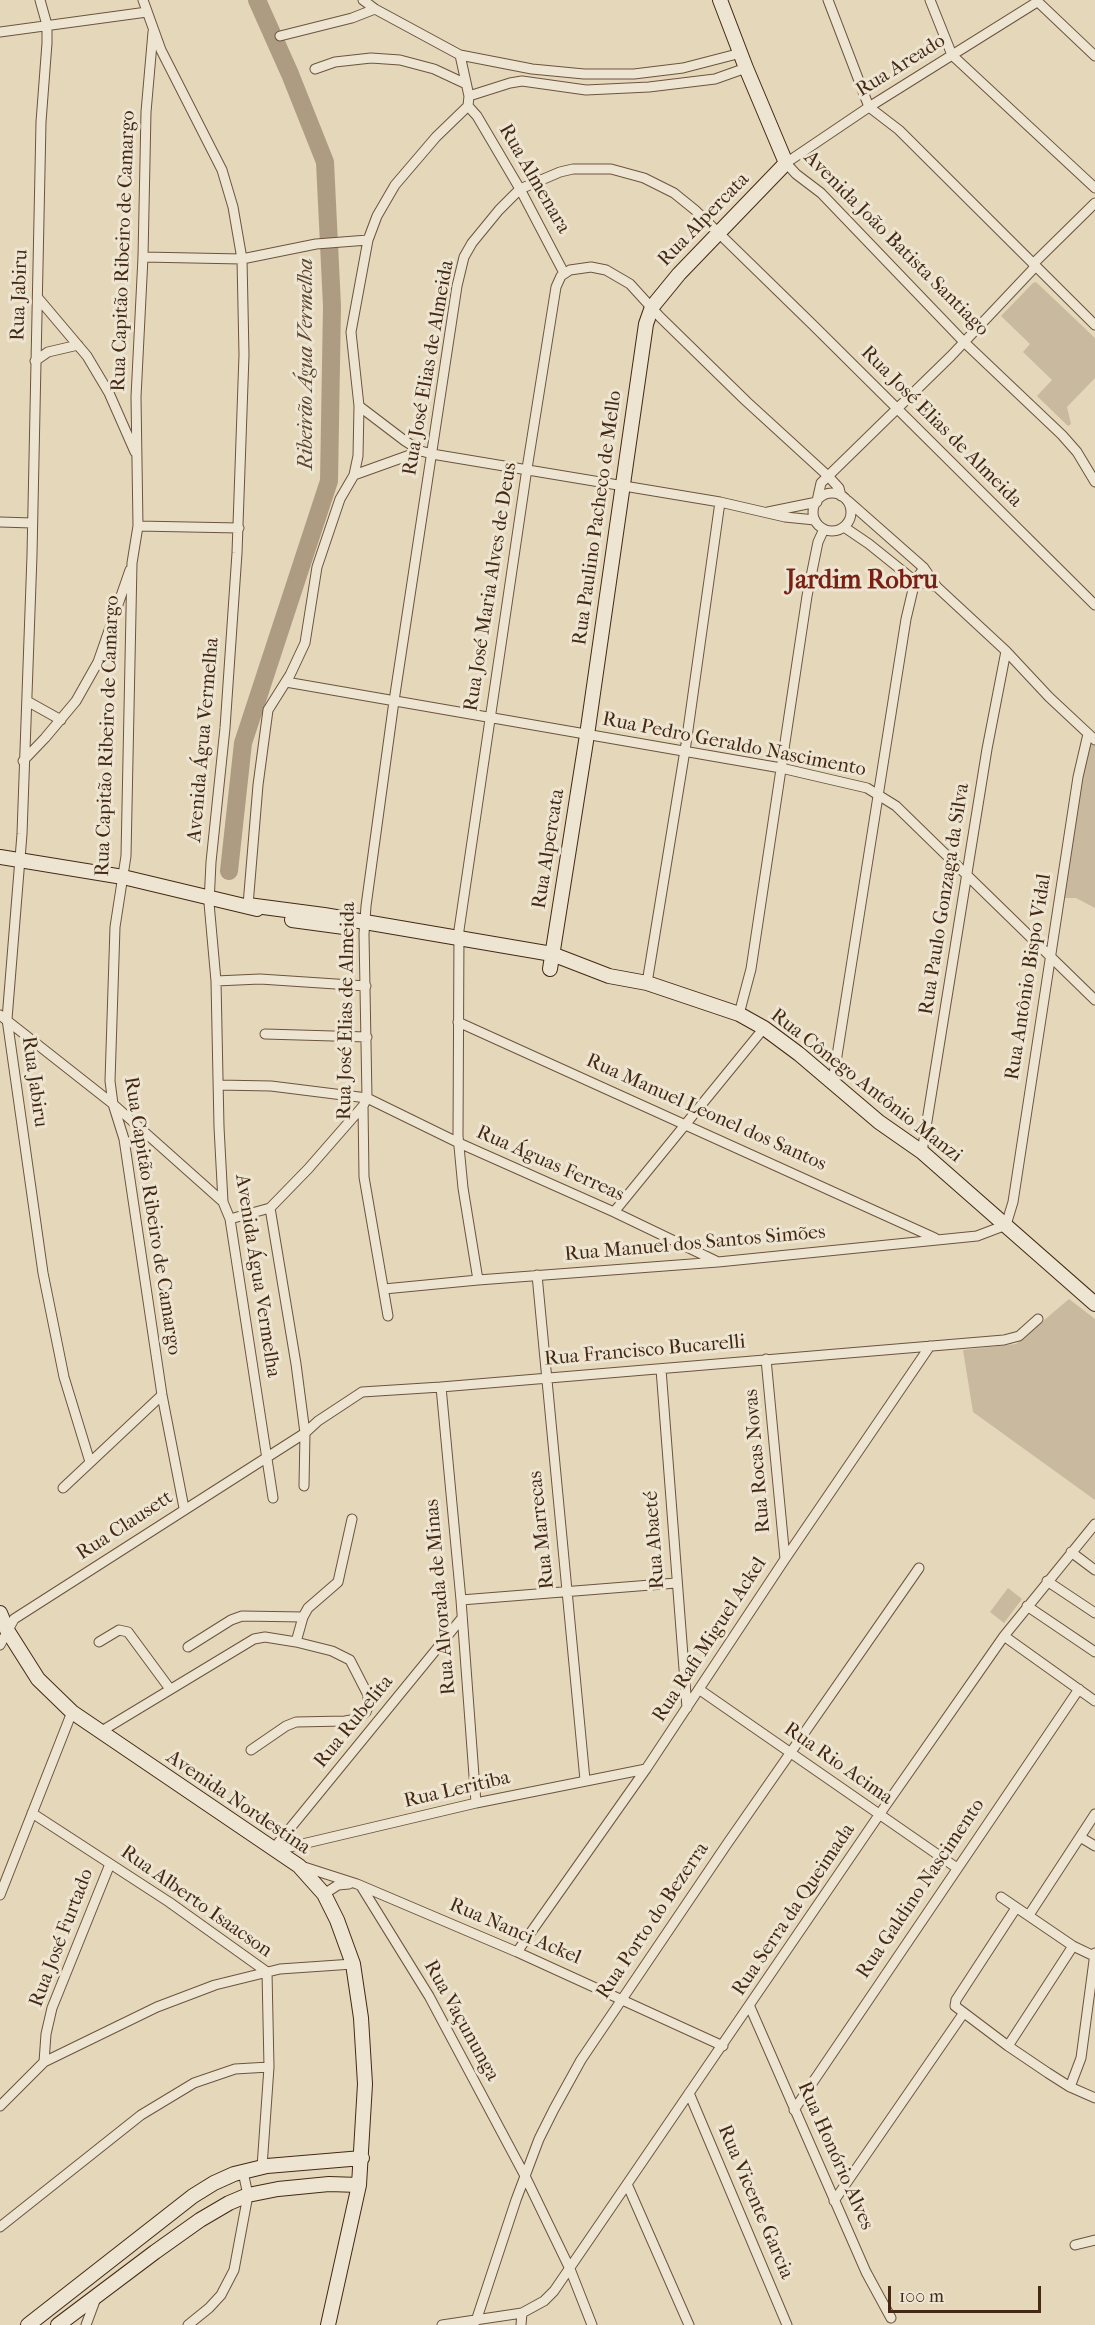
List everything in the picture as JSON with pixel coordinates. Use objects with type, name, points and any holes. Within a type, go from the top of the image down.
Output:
[{"type":"street","name":"Rua Jabiru","points":[[40,0],[47,25],[41,122],[39,298],[35,361],[27,701],[21,861],[4,1017],[43,1273],[64,1377],[90,1462]]},
{"type":"street","name":"Avenida Água Vermelha","points":[[143,0],[161,50],[222,170],[233,207],[242,259],[244,355],[238,528],[225,728],[209,896],[216,981],[223,1202],[230,1219],[273,1498]]},
{"type":"street","points":[[363,0],[375,9],[460,55],[532,69],[584,74],[634,74],[682,68],[741,53]]},
{"type":"street","name":"Avenida João Batista Santiago","points":[[720,0],[786,163],[796,174],[821,193],[964,342],[1062,435],[1077,452],[1095,482]]},
{"type":"street","points":[[828,0],[869,107],[899,130],[1095,325]]},
{"type":"street","points":[[930,0],[952,55],[1095,188]]},
{"type":"street","points":[[1036,1],[1095,56]]},
{"type":"street","name":"Rua Areado","points":[[786,163],[869,107],[1036,1]]},
{"type":"street","points":[[280,36],[352,18],[375,9]]},
{"type":"street","points":[[0,32],[147,12]]},
{"type":"street","name":"Rua Capitão Ribeiro de Camargo","points":[[153,30],[146,112],[136,455],[138,526],[132,562],[126,856],[115,927],[110,1069],[113,1104],[124,1139],[162,1395],[184,1508]]},
{"type":"street","name":"Rua Almenara","points":[[460,55],[468,101],[520,189],[564,273]]},
{"type":"street","points":[[315,69],[361,58],[381,58],[400,60],[434,69],[464,83]]},
{"type":"street","points":[[248,905],[258,784],[268,710],[286,682],[305,643],[316,567],[340,499],[354,475],[358,456],[359,406],[351,332],[368,240],[377,216],[395,185],[468,101],[510,83],[522,81],[586,90],[649,87],[715,79],[746,68]]},
{"type":"street","name":"Rua Alpercata","points":[[652,307],[679,274],[786,163]]},
{"type":"street","name":"Rua José Elias de Almeida","points":[[388,1316],[364,1178],[367,1037],[365,924],[394,701],[457,286],[464,257],[472,243],[520,189],[573,169],[611,169],[644,178],[674,193],[695,210],[1095,605]]},
{"type":"street","points":[[564,273],[578,267],[606,270],[630,284],[746,401],[828,476],[839,488],[850,518],[844,527],[836,530],[824,529],[815,520],[814,511],[818,488],[828,476],[896,408],[964,342],[1095,203]]},
{"type":"street","points":[[143,257],[242,259],[322,243],[368,240]]},
{"type":"street","name":"Rua José Maria Alves de Deus","points":[[478,1280],[463,1188],[459,1143],[458,937],[489,718],[556,287],[564,273]]},
{"type":"street","points":[[39,298],[87,356],[110,393],[136,455]]},
{"type":"street","name":"Rua Paulino Pacheco de Mello","points":[[587,735],[646,324],[652,307]]},
{"type":"street","points":[[35,361],[48,352],[78,345]]},
{"type":"street","points":[[359,406],[421,451],[432,454],[720,502],[785,517],[815,520]]},
{"type":"street","points":[[354,475],[421,451]]},
{"type":"street","points":[[765,512],[817,502],[827,494],[844,499],[924,568],[937,587],[1006,651],[1049,697],[1092,737]]},
{"type":"street","points":[[647,983],[685,752],[720,502]]},
{"type":"street","points":[[0,522],[32,523]]},
{"type":"street","points":[[138,526],[238,528]]},
{"type":"street","points":[[844,527],[869,544],[915,582],[937,587]]},
{"type":"street","points":[[739,1014],[751,969],[807,596],[818,542],[824,529]]},
{"type":"street","points":[[23,760],[76,701],[98,662],[132,562]]},
{"type":"street","points":[[833,1081],[906,619],[915,582],[924,568]]},
{"type":"street","name":"Rua Paulo Gonzaga da Silva","points":[[922,1152],[987,749],[1006,651]]},
{"type":"street","name":"Rua Pedro Geraldo Nascimento","points":[[286,682],[781,768],[867,788],[896,806],[1095,1000]]},
{"type":"street","points":[[27,701],[61,720]]},
{"type":"street","name":"Rua Alpercata","points":[[550,969],[587,735]]},
{"type":"street","name":"Rua Antônio Bispo Vidal","points":[[1006,1225],[1013,1202],[1074,801],[1092,737]]},
{"type":"street","name":"Rua Cônego Antônio Manzi","points":[[0,857],[123,877],[248,905],[281,918],[341,927],[365,924],[458,937],[552,954],[609,976],[647,983],[739,1014],[764,1028],[833,1081],[879,1122],[922,1152],[1095,1304]]},
{"type":"street","points":[[216,981],[260,979],[366,986]]},
{"type":"street","points":[[4,1017],[113,1104],[223,1202]]},
{"type":"street","name":"Rua Manuel Leonel dos Santos","points":[[458,1022],[686,1123],[938,1239]]},
{"type":"street","points":[[614,1212],[764,1028]]},
{"type":"street","points":[[265,1034],[367,1037]]},
{"type":"street","name":"Rua Águas Ferreas","points":[[218,1084],[272,1086],[365,1102],[614,1212],[718,1262]]},
{"type":"street","points":[[230,1219],[270,1208],[308,1169],[365,1102]]},
{"type":"street","name":"Avenida Água Vermelha","points":[[270,1208],[291,1326],[305,1433],[304,1486]]},
{"type":"street","name":"Rua Manuel dos Santos Simões","points":[[384,1290],[537,1275],[718,1262],[977,1236],[1006,1225]]},
{"type":"street","name":"Rua Marrecas","points":[[537,1275],[585,1780]]},
{"type":"street","name":"Rua Francisco Bucarelli","points":[[267,1457],[362,1392],[661,1369],[1012,1338],[1027,1330],[1038,1319]]},
{"type":"street","name":"Rua Rafi Miguel Ackel","points":[[517,1952],[646,1769],[930,1346]]},
{"type":"street","name":"Rua Rocas Novas","points":[[766,1359],[785,1559]]},
{"type":"street","name":"Rua Abaeté","points":[[661,1369],[687,1708]]},
{"type":"street","name":"Rua Alvorada de Minas","points":[[441,1387],[461,1600],[476,1803]]},
{"type":"street","points":[[63,1488],[162,1395]]},
{"type":"street","name":"Rua Clausett","points":[[7,1630],[14,1619],[184,1508],[267,1457]]},
{"type":"street","points":[[296,1642],[308,1608],[338,1582],[352,1519]]},
{"type":"street","name":"Rua Serra da Queimada","points":[[522,2313],[544,2301],[570,2269],[879,1815],[1004,1636],[1047,1581],[1094,1527]]},
{"type":"street","points":[[1071,1552],[1095,1570]]},
{"type":"street","name":"Rua Porto do Bezerra","points":[[476,2322],[525,2176],[566,2086],[622,1999],[919,1568]]},
{"type":"street","points":[[1047,1581],[1095,1613]]},
{"type":"street","points":[[461,1600],[676,1583]]},
{"type":"street","points":[[1027,1606],[1095,1652]]},
{"type":"street","name":"Avenida Nordestina","points":[[0,1613],[7,1630],[38,1679],[72,1712],[299,1866],[324,1894],[337,1920],[353,1964],[361,2018],[365,2084],[359,2185],[328,2325]]},
{"type":"street","points":[[188,1647],[231,1620],[242,1616],[303,1617]]},
{"type":"street","name":"Rua Rubelita","points":[[275,1849],[462,1618]]},
{"type":"street","points":[[0,1645],[7,1630]]},
{"type":"street","points":[[99,1642],[119,1630],[128,1632],[170,1689]]},
{"type":"street","points":[[1004,1636],[1095,1701]]},
{"type":"street","points":[[100,1732],[254,1639],[265,1637],[296,1642],[332,1651],[350,1660],[368,1695],[368,1707],[357,1719],[296,1722],[286,1726],[251,1750]]},
{"type":"street","name":"Rua Rio Acima","points":[[700,1689],[957,1868]]},
{"type":"street","name":"Rua Galdino Nascimento","points":[[794,2110],[1079,1689]]},
{"type":"street","points":[[0,1895],[72,1712]]},
{"type":"street","name":"Rua Leritiba","points":[[275,1849],[476,1803],[646,1769]]},
{"type":"street","name":"Rua Alberto Isaacson","points":[[32,1813],[188,1915],[267,1972],[269,2067],[262,2167]]},
{"type":"street","points":[[1029,1915],[1095,1814]]},
{"type":"street","points":[[1080,1837],[1095,1846]]},
{"type":"street","name":"Rua José Furtado","points":[[44,2062],[46,2034],[52,2008],[110,1864]]},
{"type":"street","name":"Rua Nanci Ackel","points":[[299,1866],[359,1885],[517,1952],[723,2046]]},
{"type":"street","points":[[324,1894],[338,1885],[359,1885]]},
{"type":"street","name":"Rua Vaçununga","points":[[359,1885],[429,1996],[525,2176],[570,2269],[592,2325]]},
{"type":"street","points":[[1001,1897],[1073,1946],[1094,1955],[1081,2058],[1070,2087]]},
{"type":"street","points":[[1016,1908],[956,2000],[955,2006],[1008,2046],[1070,2087],[1095,2098]]},
{"type":"street","points":[[1008,2046],[1073,1946]]},
{"type":"street","points":[[0,2106],[44,2062],[157,2007],[215,1985],[267,1972],[288,1968],[353,1964]]},
{"type":"street","name":"Rua Honório Alves","points":[[750,2007],[866,2272],[891,2318]]},
{"type":"street","points":[[834,2201],[963,2014]]},
{"type":"street","points":[[0,2227],[141,2115],[194,2083],[235,2069],[269,2067]]},
{"type":"street","name":"Rua Vicente Garcia","points":[[689,2093],[787,2325]]},
{"type":"street","points":[[28,2325],[193,2196],[214,2183],[262,2167],[362,2158]]},
{"type":"street","points":[[329,2184],[336,2177],[335,2166],[330,2160]]},
{"type":"street","points":[[188,2325],[209,2308],[229,2282],[240,2250],[248,2195],[243,2172]]},
{"type":"street","points":[[58,2325],[200,2220],[229,2203],[248,2195],[278,2188],[329,2184],[359,2185]]},
{"type":"street","points":[[627,2184],[688,2325]]},
{"type":"street","points":[[1075,2245],[1095,2240]]},
{"type":"street","points":[[86,2325],[96,2298]]},
{"type":"street","points":[[442,2325],[476,2322],[522,2313],[521,2325]]},
{"type":"shaded area","points":[[1036,282],[1095,338],[1095,378],[1067,407],[1071,424],[1068,426],[1037,396],[1052,380],[1023,352],[1030,344],[1001,316]]},
{"type":"shaded area","points":[[1088,735],[1095,742],[1095,908],[1076,898],[1059,898]]},
{"type":"shaded area","points":[[1069,1299],[1095,1319],[1095,1500],[973,1412],[963,1350],[1016,1344]]},
{"type":"shaded area","points":[[1008,1588],[1022,1599],[1004,1623],[990,1612]]},
{"type":"waterway","name":"Ribeirão Água Vermelha","points":[[229,871],[243,743],[329,481],[332,306],[325,162],[257,0]]},
{"type":"district","name":"Jardim Robru","points":[[862,582]]}]
